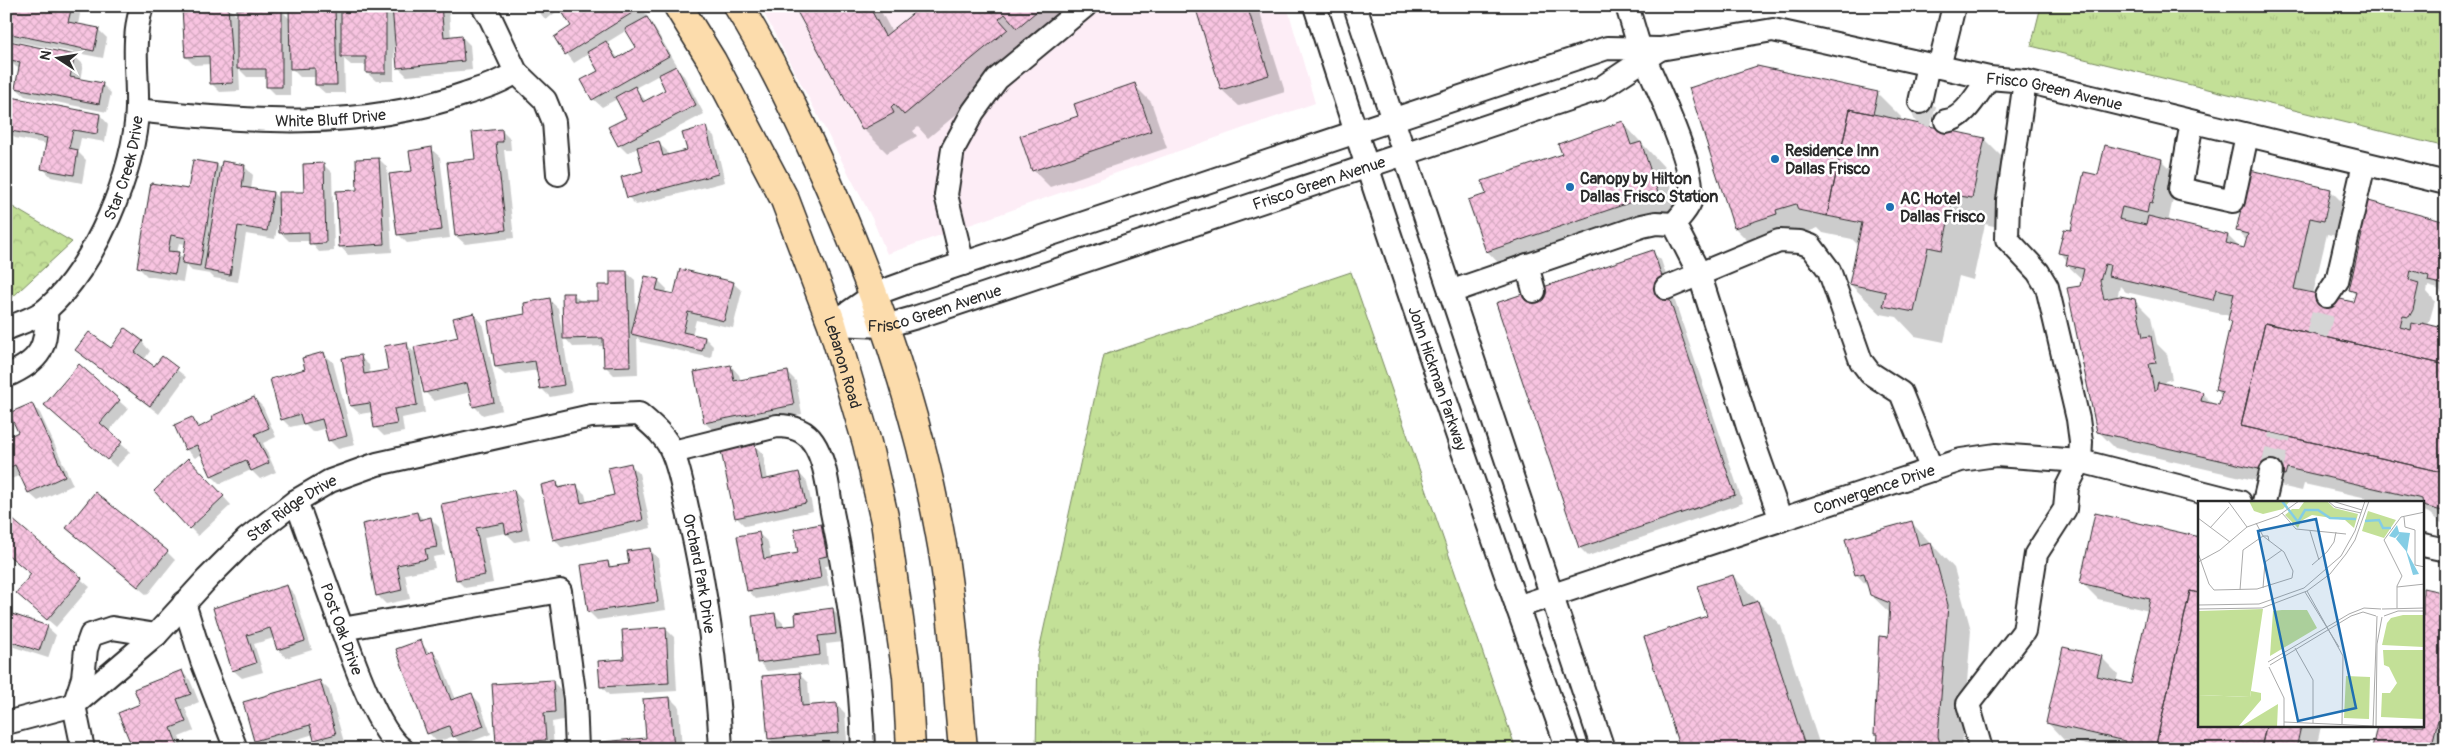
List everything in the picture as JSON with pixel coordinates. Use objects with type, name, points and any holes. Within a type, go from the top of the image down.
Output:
[{"type":"main road","name":"Lebanon Road","points":[[678,6],[712,61],[785,200],[832,324],[867,443],[885,521],[907,676],[911,749]]},
{"type":"main road","points":[[738,6],[760,42],[840,209],[875,294],[913,414],[940,530],[963,749]]},
{"type":"street","name":"Star Creek Drive","points":[[6,329],[46,310],[78,276],[111,216],[129,160],[138,110],[135,47],[142,6]]},
{"type":"street","points":[[482,6],[491,19],[516,72],[545,100],[554,122],[558,174]]},
{"type":"street","points":[[963,264],[946,195],[953,149],[973,112],[997,79],[1085,6]]},
{"type":"street","name":"John Hickman Parkway","points":[[1315,6],[1367,167],[1517,608],[1568,749]]},
{"type":"street","points":[[1355,6],[1604,749]]},
{"type":"street","points":[[1626,6],[1648,52],[1685,158],[1692,188],[1690,203],[1674,224]]},
{"type":"street","points":[[1920,102],[1954,6]]},
{"type":"street","name":"Frisco Green Avenue","points":[[832,324],[875,294],[1607,48],[1648,52],[1773,30],[1989,78],[2025,81],[2446,183]]},
{"type":"street","name":"Frisco Green Avenue","points":[[832,324],[885,326],[1367,167],[1601,88],[1648,52]]},
{"type":"street","name":"White Bluff Drive","points":[[138,110],[219,119],[293,121],[365,116],[438,104],[502,81],[516,72]]},
{"type":"street","points":[[1946,121],[1954,120],[1965,110],[1989,78]]},
{"type":"street","points":[[1981,749],[1968,704],[2024,631],[2036,554],[2065,509],[2067,487],[2080,461],[2081,442],[2078,419],[2047,286],[2038,272],[2007,239],[2008,200],[2025,81]]},
{"type":"street","points":[[2192,122],[2180,189],[2233,201],[2248,135]]},
{"type":"street","points":[[2327,296],[2337,281],[2364,164]]},
{"type":"street","points":[[1450,292],[1642,226],[1656,223],[1674,224]]},
{"type":"street","points":[[1674,224],[1699,275],[1748,427],[1782,520]]},
{"type":"street","points":[[1666,288],[1779,241],[1800,242],[1811,246],[1829,270],[1861,362],[1870,373],[1901,393],[1932,470]]},
{"type":"street","points":[[1527,266],[1534,291]]},
{"type":"street","points":[[6,376],[27,365],[40,352],[47,333],[46,310]]},
{"type":"street","name":"Orchard Park Drive","points":[[639,414],[658,430],[673,452],[702,580],[712,646],[721,749]]},
{"type":"street","name":"Star Ridge Drive","points":[[6,722],[74,705],[156,635],[247,539],[296,501],[330,480],[377,464],[591,416],[639,414]]},
{"type":"street","points":[[673,452],[777,426],[798,430],[813,442],[825,478],[844,570],[855,646],[863,749]]},
{"type":"street","name":"Convergence Drive","points":[[1517,608],[1961,460],[1996,455],[2080,461],[2236,501]]},
{"type":"street","points":[[2264,501],[2271,472]]},
{"type":"street","name":"Post Oak Drive","points":[[296,501],[360,677],[379,718],[402,749]]},
{"type":"street","points":[[2424,545],[2446,550]]},
{"type":"street","points":[[342,629],[560,591],[575,699],[577,749]]},
{"type":"street","points":[[184,604],[202,661],[236,749]]},
{"type":"street","points":[[83,749],[74,705],[83,678],[86,649],[91,635],[112,628],[156,635]]},
{"type":"shaded area","points":[[760,6],[1287,6],[1315,103],[887,254],[872,218]]},
{"type":"green space","points":[[2041,6],[2446,6],[2446,147],[2031,46]]},
{"type":"green space","points":[[6,203],[72,242],[6,303]]},
{"type":"green space","points":[[1351,272],[1516,749],[1036,749],[1038,655],[1104,355]]},
{"type":"building","points":[[6,6],[72,6],[68,22],[99,28],[94,51],[6,33]]},
{"type":"building","points":[[228,6],[233,83],[210,84],[209,56],[185,57],[182,9]]},
{"type":"building","points":[[289,6],[335,6],[337,85],[315,85],[315,68],[290,69]]},
{"type":"building","points":[[341,6],[386,6],[386,73],[366,73],[366,57],[341,57]]},
{"type":"building","points":[[392,6],[441,6],[444,37],[462,35],[464,61],[397,68]]},
{"type":"building","points":[[794,6],[869,6],[885,36],[922,6],[1043,6],[1017,28],[1005,14],[999,19],[1008,29],[904,115],[894,104],[891,107],[894,113],[862,130]]},
{"type":"building","points":[[1195,6],[1247,6],[1269,75],[1221,90]]},
{"type":"building","points":[[559,7],[640,8],[565,55],[554,37],[571,26]]},
{"type":"building","points":[[282,8],[282,87],[266,87],[266,69],[237,69],[237,9]]},
{"type":"building","points":[[647,17],[669,56],[592,100],[581,80],[598,71],[587,52],[606,41],[616,59],[636,47],[625,29]]},
{"type":"building","points":[[9,41],[75,55],[70,77],[103,83],[99,104],[15,88],[20,62],[6,59]]},
{"type":"building","points":[[676,66],[696,105],[618,146],[608,127],[626,118],[615,97],[635,86],[643,102],[665,90],[658,75]]},
{"type":"building","name":"Residence Inn Dallas Frisco","points":[[1757,66],[1878,92],[1873,114],[1850,109],[1827,216],[1798,210],[1796,204],[1776,210],[1777,214],[1734,228],[1689,88]]},
{"type":"building","points":[[1135,83],[1151,131],[1032,171],[1020,136],[1078,116],[1074,104]]},
{"type":"building","points":[[11,97],[100,114],[97,134],[73,130],[69,148],[78,150],[74,175],[41,169],[47,138],[6,130]]},
{"type":"building","name":"AC Hotel Dallas Frisco","points":[[1850,109],[1985,138],[1972,198],[1954,195],[1942,250],[1928,247],[1914,312],[1883,306],[1886,292],[1849,284],[1862,223],[1827,216]]},
{"type":"building","name":"Canopy by Hilton Dallas Frisco Station","points":[[1623,121],[1631,145],[1641,142],[1658,193],[1486,252],[1468,200],[1486,194],[1482,181],[1562,154],[1558,144]]},
{"type":"building","points":[[706,126],[718,174],[627,198],[621,177],[643,171],[637,147],[659,141],[663,156],[687,150],[682,133]]},
{"type":"building","points":[[502,129],[503,142],[496,142],[506,230],[455,236],[447,162],[475,159],[472,132]]},
{"type":"building","points":[[2105,145],[2162,159],[2152,204],[2149,203],[2147,213],[2122,207],[2119,219],[2146,225],[2148,216],[2228,235],[2226,243],[2244,248],[2248,234],[2236,231],[2250,170],[2331,189],[2324,221],[2310,218],[2294,289],[2353,302],[2356,292],[2349,290],[2362,234],[2357,233],[2365,200],[2446,222],[2446,285],[2428,281],[2429,276],[2411,270],[2409,280],[2419,283],[2413,310],[2409,317],[2403,316],[2400,327],[2411,330],[2412,323],[2421,325],[2422,323],[2443,328],[2441,336],[2446,337],[2446,365],[2265,323],[2241,426],[2446,473],[2446,512],[2424,506],[2422,499],[2287,468],[2285,475],[2097,432],[2067,288],[2080,286],[2084,269],[2066,265],[2068,255],[2058,253],[2064,229],[2071,230],[2084,172],[2098,175]],"holes":[[[2105,264],[2110,265],[2108,276],[2213,300],[2216,289],[2234,293],[2228,320],[2231,321],[2215,390],[2222,392],[2219,405],[2201,401],[2203,392],[2158,382],[2156,390],[2154,390],[2149,364],[2156,363],[2151,336],[2143,337],[2135,299],[2120,296],[2104,299],[2100,281]]]},
{"type":"building","points":[[432,147],[442,230],[397,235],[389,174],[412,171],[409,151]]},
{"type":"building","points":[[379,158],[384,244],[339,247],[336,191],[357,190],[356,159]]},
{"type":"building","points":[[193,160],[217,164],[200,266],[182,263],[186,238],[171,235],[168,251],[179,252],[175,274],[137,267],[151,183],[188,189]]},
{"type":"building","points":[[222,161],[245,165],[242,187],[273,192],[267,231],[238,226],[230,275],[204,270]]},
{"type":"building","points":[[324,163],[326,243],[309,244],[309,232],[279,233],[278,192],[304,192],[303,164]]},
{"type":"building","points":[[1653,250],[1735,495],[1579,548],[1496,303]]},
{"type":"building","points":[[680,269],[734,282],[724,321],[688,312],[683,332],[705,337],[702,351],[631,334],[645,276],[659,279],[656,290],[674,294]]},
{"type":"building","points":[[610,271],[627,271],[630,366],[604,367],[603,338],[563,339],[562,293],[574,293],[574,301],[598,301],[598,285],[610,285]]},
{"type":"building","points":[[550,298],[564,385],[540,389],[535,361],[495,367],[488,321],[525,314],[524,303]]},
{"type":"building","points":[[474,313],[494,402],[473,407],[467,383],[424,393],[414,347],[458,337],[453,318]]},
{"type":"building","points":[[2265,323],[2446,365],[2446,473],[2241,426]]},
{"type":"building","points":[[125,328],[143,341],[135,352],[154,366],[162,356],[178,368],[150,406],[75,350],[89,332],[111,348]]},
{"type":"building","points":[[407,342],[417,405],[394,409],[397,424],[374,428],[370,403],[350,406],[342,358],[361,355],[364,374],[388,370],[384,346]]},
{"type":"building","points":[[324,352],[347,436],[328,441],[322,419],[303,424],[300,414],[281,420],[270,379],[305,369],[302,358]]},
{"type":"building","points":[[79,364],[120,400],[100,423],[122,442],[107,460],[44,405]]},
{"type":"building","points":[[731,365],[734,381],[788,371],[794,405],[704,423],[694,372]]},
{"type":"building","points":[[254,397],[269,428],[255,434],[269,463],[251,471],[246,460],[211,476],[197,445],[185,450],[174,425],[192,417],[198,428],[213,420],[212,416]]},
{"type":"building","points":[[32,403],[65,476],[28,493],[15,465],[6,469],[6,438],[18,432],[9,413]]},
{"type":"building","points":[[755,444],[762,480],[799,472],[806,503],[735,518],[721,451]]},
{"type":"building","points":[[188,458],[224,496],[189,529],[154,491]]},
{"type":"building","points":[[631,463],[643,520],[553,540],[541,485],[557,481],[558,488],[577,484],[581,503],[614,495],[608,468]]},
{"type":"building","points":[[514,490],[522,530],[506,534],[504,523],[476,528],[485,575],[456,580],[441,504]]},
{"type":"building","points":[[95,492],[168,551],[138,587],[66,528]]},
{"type":"building","points":[[417,512],[419,520],[431,517],[437,547],[425,549],[427,559],[397,565],[402,590],[376,596],[362,524]]},
{"type":"building","points":[[2095,513],[2198,537],[2198,593],[2190,591],[2155,749],[2123,749],[2125,741],[2046,723],[2063,647],[2102,656],[2097,676],[2131,684],[2150,599],[2080,583]]},
{"type":"building","points":[[6,514],[82,578],[47,620],[16,593],[31,574],[6,553]]},
{"type":"building","points":[[1912,521],[1919,546],[1931,543],[1948,605],[1938,736],[1941,747],[1949,745],[1950,749],[1874,749],[1877,748],[1878,734],[1874,734],[1879,636],[1888,637],[1890,603],[1870,595],[1864,573],[1855,575],[1845,539]]},
{"type":"building","points":[[821,524],[827,556],[818,558],[821,578],[747,591],[737,536],[759,532],[764,559],[798,553],[794,529]]},
{"type":"building","points":[[650,548],[658,602],[588,612],[581,565],[608,561],[609,567],[629,564],[627,551]]},
{"type":"building","points":[[1733,575],[1743,606],[1758,601],[1806,749],[1680,749],[1644,637],[1707,616],[1697,586]]},
{"type":"building","points":[[287,585],[305,641],[277,650],[270,628],[247,635],[256,663],[232,671],[213,608]]},
{"type":"building","points":[[2424,588],[2446,593],[2446,619],[2442,634],[2446,634],[2446,686],[2431,749],[2372,749],[2377,728],[2424,728]]},
{"type":"building","points":[[2190,591],[2198,593],[2198,728],[2266,728],[2261,749],[2155,749]]},
{"type":"building","points":[[833,608],[836,634],[818,636],[820,655],[757,663],[752,616],[775,613],[777,627],[796,625],[795,613]]},
{"type":"building","points":[[6,612],[48,626],[39,651],[6,640]]},
{"type":"building","points":[[666,627],[669,683],[600,687],[598,661],[624,659],[622,630]]},
{"type":"building","points":[[421,640],[426,654],[433,651],[451,700],[472,693],[484,726],[453,737],[449,726],[427,734],[396,649]]},
{"type":"building","points":[[182,670],[191,694],[177,699],[186,722],[171,728],[179,749],[133,749],[118,713],[140,704],[134,689]]},
{"type":"building","points":[[800,673],[802,706],[837,703],[839,733],[768,739],[762,676]]},
{"type":"building","points":[[320,680],[336,734],[314,740],[310,725],[254,741],[243,702]]},
{"type":"building","points":[[553,680],[555,712],[544,713],[546,740],[496,744],[492,684]]},
{"type":"building","points":[[670,697],[674,749],[601,749],[601,742],[646,738],[643,699]]},
{"type":"building","points":[[2266,728],[2301,728],[2296,749],[2261,749]]},
{"type":"tunnel","points":[[1920,102],[1924,114],[1946,121]]},
{"type":"tunnel","points":[[2317,335],[2327,296]]},
{"type":"tunnel","points":[[2271,472],[2280,435]]},
{"type":"place","name":"Residence Inn Dallas Frisco","points":[[1775,159]]},
{"type":"place","name":"Canopy by Hilton Dallas Frisco Station","points":[[1570,187]]},
{"type":"place","name":"AC Hotel Dallas Frisco","points":[[1890,207]]}]
